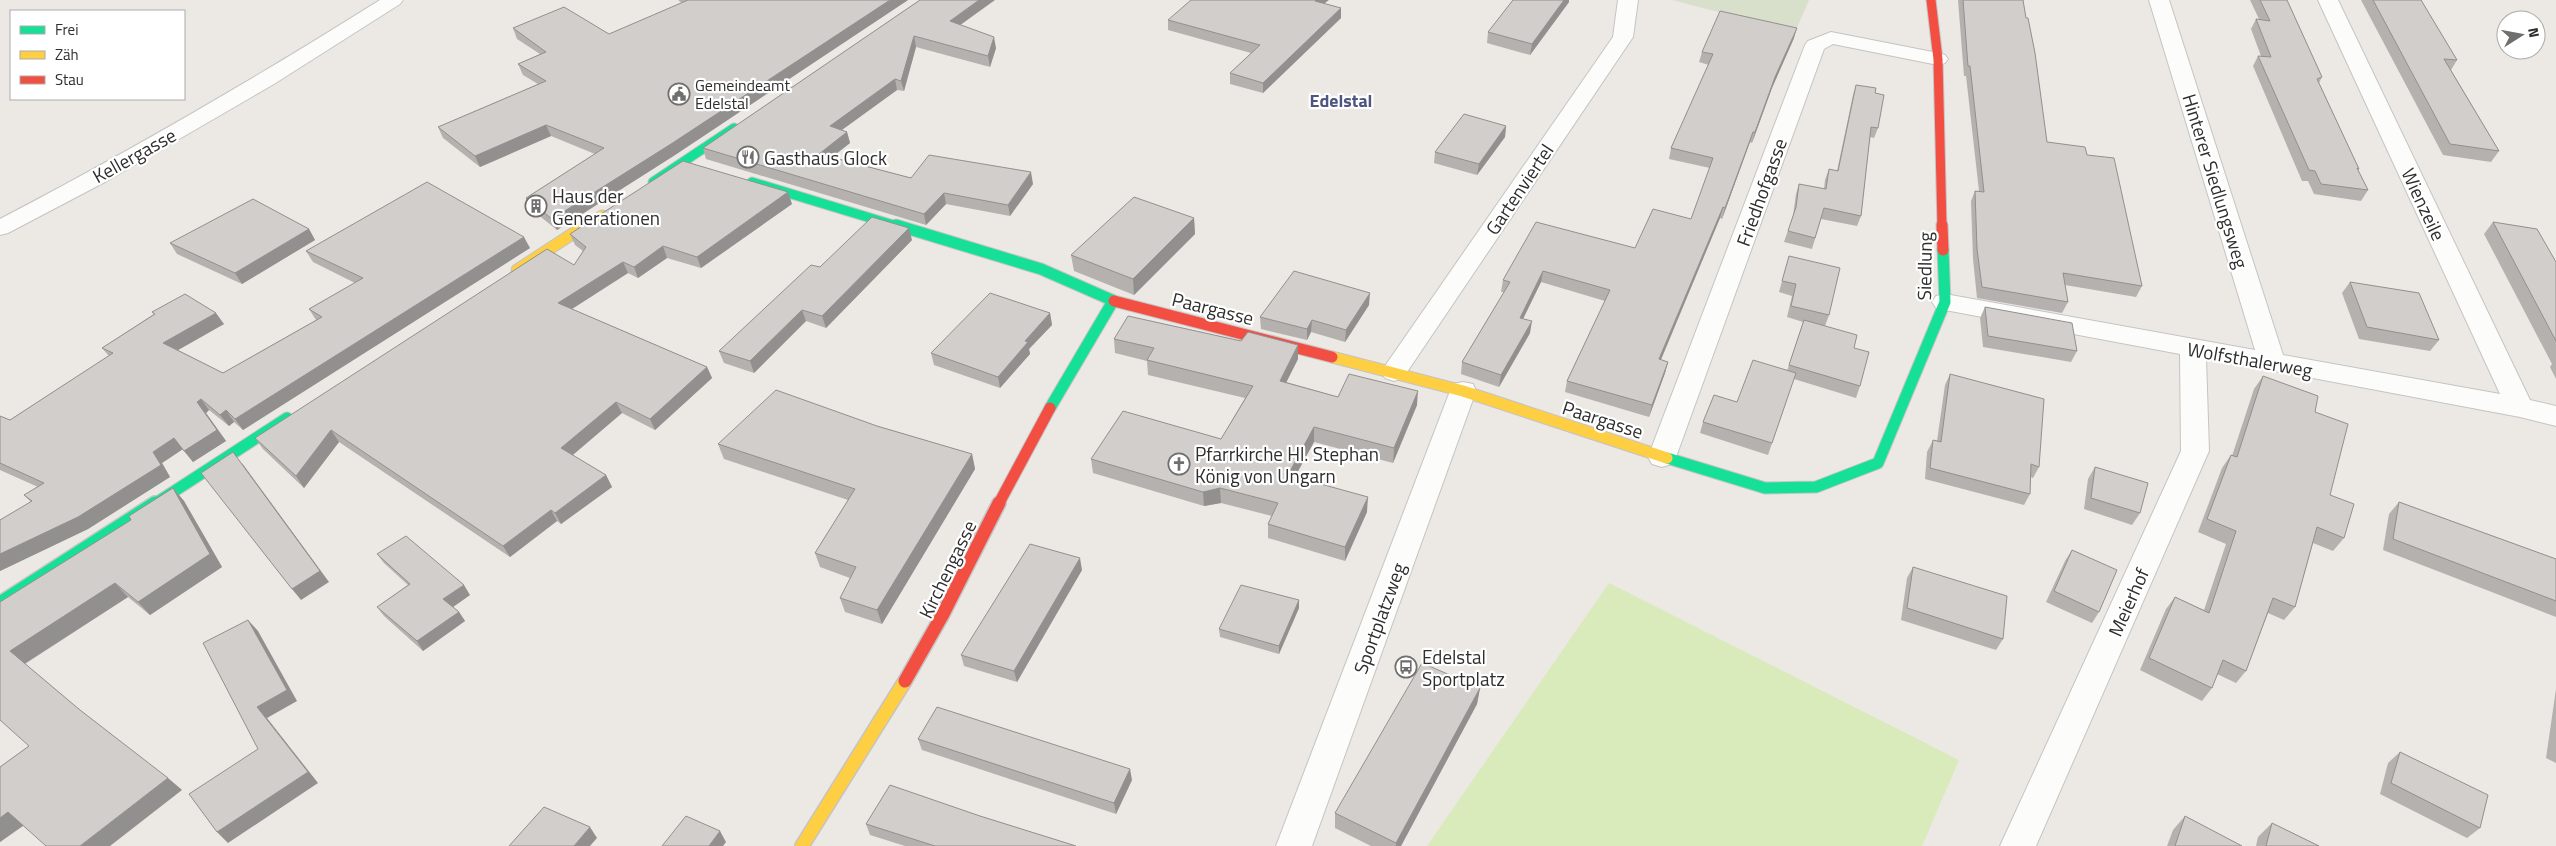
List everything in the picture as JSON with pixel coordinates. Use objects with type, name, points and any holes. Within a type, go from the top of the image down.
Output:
[{"type":"street","name":"Kellergasse","points":[[0,228],[97,177],[267,80],[393,0]]},
{"type":"street","name":"Gartenviertel","points":[[1394,372],[1623,37],[1628,0]]},
{"type":"street","name":"Siedlung","points":[[1765,488],[1816,487],[1878,463],[1944,302],[1938,59],[1931,0]]},
{"type":"street","name":"Hinterer Siedlungsweg","points":[[2159,0],[2272,362]]},
{"type":"street","name":"Wienzeile","points":[[2328,0],[2520,407]]},
{"type":"street","name":"Friedhofgasse","points":[[1662,457],[1815,46],[1831,38],[1938,59]]},
{"type":"street","points":[[644,188],[742,123]]},
{"type":"street","points":[[684,162],[697,166]]},
{"type":"street","name":"Paargasse","points":[[741,179],[1041,269],[1113,301],[1463,391],[1662,457],[1765,488]]},
{"type":"street","points":[[508,275],[612,208]]},
{"type":"street","name":"Kirchengasse","points":[[802,846],[932,637],[1019,461],[1113,301]]},
{"type":"street","name":"Wolfsthalerweg","points":[[1944,302],[2192,349],[2520,407],[2556,416]]},
{"type":"street","name":"Meierhof","points":[[2018,846],[2195,451],[2192,349]]},
{"type":"street","name":"Sportplatzweg","points":[[1294,846],[1463,391]]},
{"type":"street","points":[[0,603],[300,410]]},
{"type":"green space","points":[[1672,0],[1809,0],[1795,32]]},
{"type":"green space","points":[[1609,583],[1959,760],[1922,846],[1427,846]]},
{"type":"building","points":[[688,0],[890,0],[671,144],[552,219],[526,198],[604,148],[546,125],[475,156],[438,127],[546,81],[518,64],[546,52],[513,28],[564,7],[609,34]]},
{"type":"building","points":[[920,0],[979,0],[950,21],[994,37],[988,56],[914,36],[901,81],[895,79],[830,126],[847,132],[819,154],[911,178],[929,155],[1031,172],[1008,205],[944,193],[924,214],[703,148]]},
{"type":"building","points":[[1191,0],[1316,0],[1341,8],[1263,83],[1230,73],[1260,45],[1168,20]]},
{"type":"building","points":[[1513,0],[1564,0],[1532,44],[1488,32]]},
{"type":"building","points":[[1963,0],[2023,0],[2035,53],[2047,142],[2085,147],[2087,155],[2114,158],[2142,286],[2063,273],[2068,302],[1982,287],[1977,249],[1975,191],[1984,192],[1970,66],[1968,66]]},
{"type":"building","points":[[2260,0],[2287,0],[2322,77],[2317,79],[2368,190],[2321,184],[2315,171],[2309,170],[2258,56],[2271,57],[2256,19],[2270,21]]},
{"type":"building","points":[[2373,0],[2421,0],[2457,60],[2444,59],[2499,151],[2450,144]]},
{"type":"building","points":[[1720,11],[1797,28],[1775,77],[1755,132],[1753,132],[1725,208],[1723,207],[1659,359],[1668,362],[1652,405],[1567,381],[1610,290],[1543,271],[1520,318],[1532,321],[1501,375],[1462,362],[1510,282],[1503,280],[1536,222],[1635,248],[1653,209],[1691,219],[1713,158],[1671,148],[1713,54],[1702,52]]},
{"type":"building","points":[[1856,85],[1876,88],[1875,93],[1884,95],[1878,128],[1871,127],[1861,216],[1824,208],[1815,238],[1788,231],[1796,207],[1799,184],[1826,189],[1829,169],[1838,171]]},
{"type":"building","points":[[1464,114],[1506,126],[1479,164],[1435,152]]},
{"type":"building","points":[[683,161],[788,192],[697,257],[663,246],[634,267],[623,262],[558,303],[707,367],[650,419],[616,402],[561,448],[606,475],[555,513],[551,510],[503,546],[331,430],[296,476],[255,438],[547,249],[574,265],[586,247],[570,234]]},
{"type":"building","points":[[427,182],[524,237],[235,419],[226,410],[220,415],[201,399],[197,402],[217,430],[184,451],[174,438],[153,452],[161,465],[78,517],[0,554],[0,520],[32,501],[24,495],[44,483],[0,463],[0,416],[10,420],[113,353],[102,348],[155,314],[152,312],[185,294],[216,313],[163,343],[223,373],[322,317],[309,309],[363,278],[306,251]]},
{"type":"building","points":[[1134,197],[1194,218],[1133,279],[1071,255]]},
{"type":"building","points":[[253,199],[309,229],[235,273],[170,243]]},
{"type":"building","points":[[872,217],[909,228],[822,316],[802,310],[750,361],[719,351],[811,265],[820,267]]},
{"type":"building","points":[[2493,222],[2537,229],[2556,262],[2556,341]]},
{"type":"building","points":[[1789,256],[1840,268],[1829,315],[1791,306],[1796,284],[1782,281]]},
{"type":"building","points":[[1294,271],[1370,293],[1346,330],[1312,320],[1307,329],[1260,317]]},
{"type":"building","points":[[2350,282],[2419,293],[2439,340],[2367,327]]},
{"type":"building","points":[[990,293],[1050,313],[1025,341],[1028,342],[998,377],[931,353]]},
{"type":"building","points":[[1985,307],[2072,323],[2077,351],[1988,336]]},
{"type":"building","points":[[1128,316],[1241,341],[1248,332],[1298,345],[1280,381],[1338,397],[1349,374],[1418,391],[1394,448],[1314,427],[1288,475],[1368,497],[1345,547],[1268,524],[1278,503],[1220,488],[1203,492],[1091,459],[1123,411],[1221,439],[1253,386],[1147,360],[1154,348],[1114,339]]},
{"type":"building","points":[[1804,320],[1857,335],[1854,348],[1869,352],[1860,386],[1789,365]]},
{"type":"building","points":[[1753,360],[1796,373],[1772,443],[1703,422],[1714,395],[1737,402]]},
{"type":"building","points":[[1950,374],[2044,399],[2039,467],[2031,464],[2030,494],[1930,468],[1933,440],[1941,442]]},
{"type":"building","points":[[2263,376],[2318,396],[2315,412],[2348,424],[2330,495],[2354,504],[2344,538],[2317,527],[2295,607],[2273,598],[2246,671],[2223,660],[2212,688],[2149,658],[2175,597],[2209,613],[2236,531],[2207,519],[2231,455],[2237,457]]},
{"type":"building","points":[[776,390],[877,426],[972,454],[877,610],[840,598],[856,567],[815,553],[855,489],[718,444]]},
{"type":"building","points":[[233,452],[320,571],[292,589],[201,473]]},
{"type":"building","points":[[2095,467],[2148,483],[2140,513],[2091,498]]},
{"type":"building","points":[[173,488],[210,554],[138,602],[115,583],[10,651],[80,710],[168,778],[80,846],[46,846],[8,812],[0,818],[0,767],[29,746],[0,720],[0,602],[131,520],[129,516]]},
{"type":"building","points":[[2399,502],[2556,559],[2556,601],[2393,539]]},
{"type":"building","points":[[406,536],[464,585],[443,599],[459,612],[417,641],[377,607],[410,584],[377,554]]},
{"type":"building","points":[[1030,544],[1080,558],[1014,671],[961,655]]},
{"type":"building","points":[[2072,550],[2117,570],[2099,612],[2054,591]]},
{"type":"building","points":[[1913,567],[2007,596],[2003,639],[1907,608]]},
{"type":"building","points":[[1241,585],[1299,600],[1279,646],[1219,629]]},
{"type":"building","points":[[248,620],[287,690],[257,707],[308,772],[217,832],[189,794],[258,749],[203,643]]},
{"type":"building","points":[[1422,663],[1480,688],[1396,843],[1335,813]]},
{"type":"building","points":[[937,707],[1130,769],[1114,803],[918,739]]},
{"type":"building","points":[[2400,752],[2488,795],[2480,828],[2391,783]]},
{"type":"building","points":[[890,785],[1076,846],[935,846],[866,824]]},
{"type":"building","points":[[544,807],[590,827],[574,846],[509,846]]},
{"type":"building","points":[[686,816],[720,831],[709,846],[662,846]]},
{"type":"building","points":[[2185,816],[2242,846],[2175,846]]},
{"type":"building","points":[[2272,823],[2319,846],[2266,846]]},
{"type":"traffic: fast","points":[[653,182],[734,128]]},
{"type":"traffic: fast","points":[[752,182],[1041,269],[1114,301]]},
{"type":"traffic: fast","points":[[1667,458],[1765,488],[1816,487],[1878,463],[1945,302],[1943,250]]},
{"type":"traffic: fast","points":[[1050,408],[1113,301]]},
{"type":"traffic: fast","points":[[0,603],[287,418]]},
{"type":"traffic: slow","points":[[517,270],[602,215]]},
{"type":"traffic: slow","points":[[1332,357],[1463,391],[1667,458]]},
{"type":"traffic: slow","points":[[802,846],[905,681]]},
{"type":"traffic: jam","points":[[1931,0],[1938,59],[1943,250]]},
{"type":"traffic: jam","points":[[1114,301],[1332,357]]},
{"type":"traffic: jam","points":[[905,681],[925,648],[1050,408]]},
{"type":"place","name":"Gemeindeamt Edelstal","points":[[679,94]]},
{"type":"place","name":"Gasthaus Glock","points":[[748,157]]},
{"type":"place","name":"Haus der Generationen","points":[[536,206]]},
{"type":"place","name":"Pfarrkirche Hl. Stephan König von Ungarn","points":[[1179,464]]},
{"type":"place","name":"Edelstal Sportplatz","points":[[1406,667]]},
{"type":"district","name":"Edelstal","points":[[1341,100]]}]
